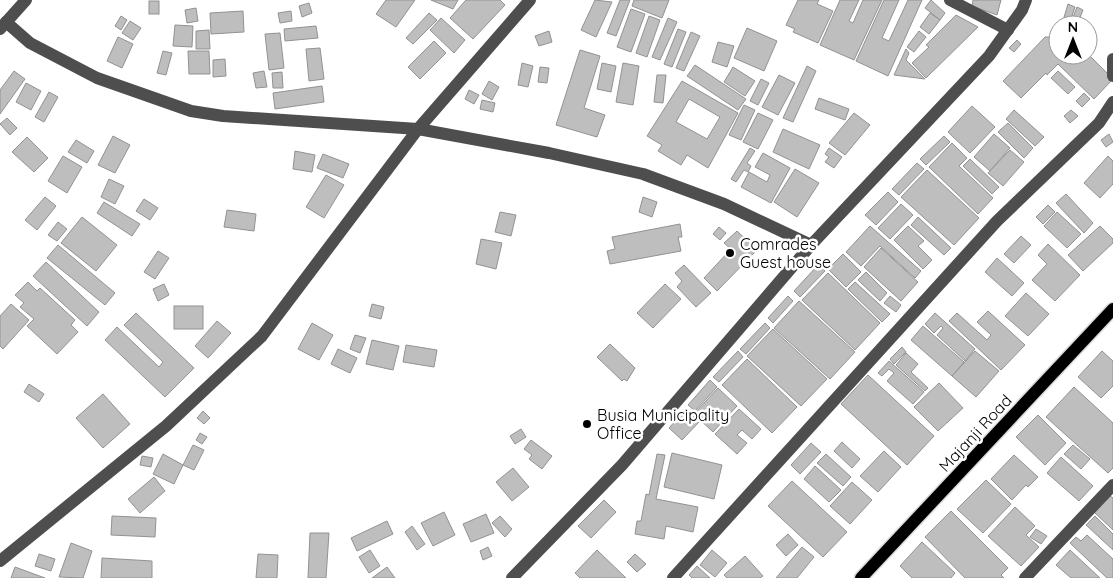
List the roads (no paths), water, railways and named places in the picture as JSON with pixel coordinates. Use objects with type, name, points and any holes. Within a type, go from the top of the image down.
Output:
[{"type":"main road","name":"Majanji Road","points":[[861,578],[1113,309]]},
{"type":"street","points":[[26,0],[3,25],[30,43],[97,78],[191,111],[223,116],[418,129],[549,153],[643,174],[724,204],[812,245]]},
{"type":"street","points":[[0,561],[166,426],[262,336],[418,129],[530,0]]},
{"type":"street","points":[[950,0],[1008,30]]},
{"type":"street","points":[[512,578],[622,465],[812,245],[979,67],[1008,30],[1026,0]]},
{"type":"street","points":[[1113,59],[1113,76]]},
{"type":"street","points":[[674,578],[997,221],[1098,123],[1113,102]]},
{"type":"street","points":[[1025,578],[1113,485]]},
{"type":"place","name":"Comrades Guest house","points":[[730,253]]},
{"type":"place","name":"Busia Municipality Office","points":[[587,424]]}]
